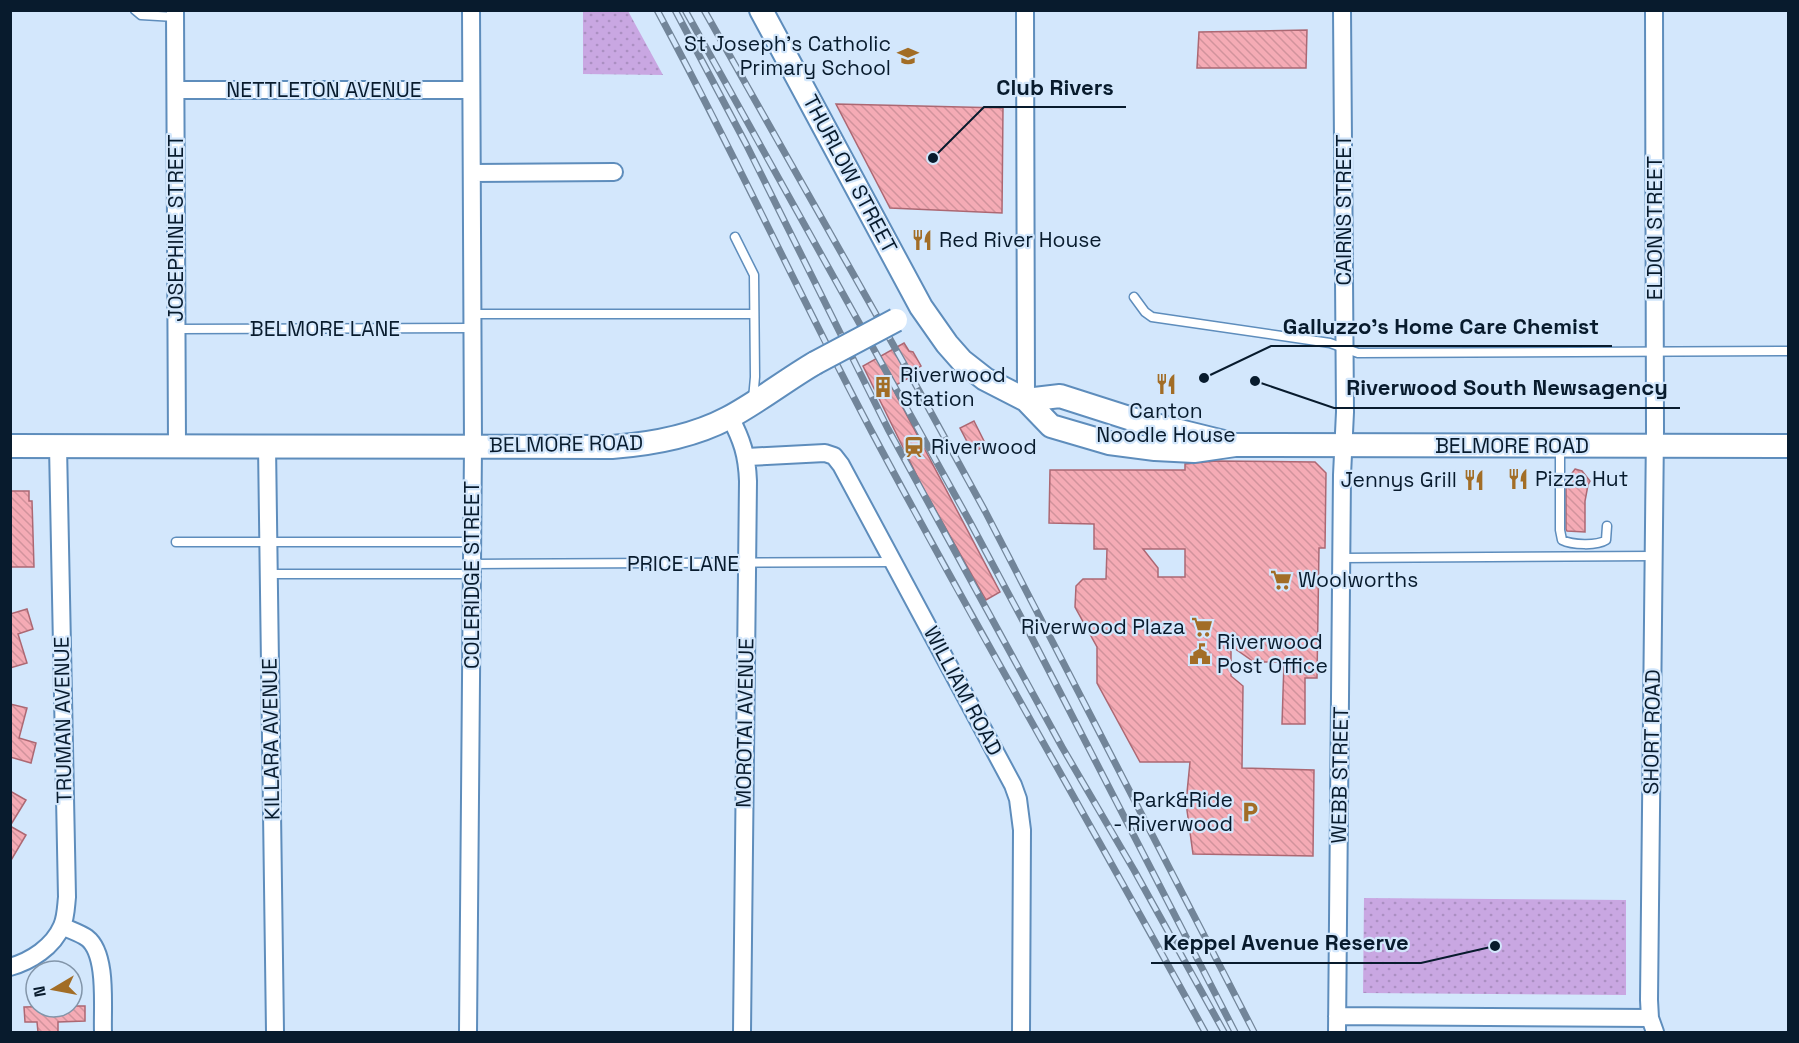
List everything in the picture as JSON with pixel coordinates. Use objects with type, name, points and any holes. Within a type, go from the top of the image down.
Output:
[{"type":"main road","name":"THURLOW STREET","points":[[761,10],[921,307]]},
{"type":"main road","name":"BELMORE ROAD","points":[[10,447],[267,445],[612,447],[635,445],[691,433],[730,417],[815,363],[921,307],[946,344],[962,361],[985,379],[1026,400],[1051,426],[1109,443],[1155,450],[1194,451],[1235,445],[1788,446]]},
{"type":"main road","name":"BELMORE ROAD","points":[[1026,400],[1060,396],[1135,420],[1235,445]]},
{"type":"street","name":"COLERIDGE STREET","points":[[468,1032],[473,446],[471,10]]},
{"type":"street","points":[[1025,10],[1026,400]]},
{"type":"street","name":"CAIRNS STREET","points":[[1342,10],[1343,446]]},
{"type":"street","name":"ELDON STREET","points":[[1654,10],[1655,446]]},
{"type":"street","name":"JOSEPHINE STREET","points":[[175,14],[177,445]]},
{"type":"street","name":"NETTLETON AVENUE","points":[[176,90],[471,90]]},
{"type":"street","points":[[472,173],[614,172]]},
{"type":"street","name":"MOROTAI AVENUE","points":[[730,417],[747,457],[742,1032]]},
{"type":"street","name":"KILLARA AVENUE","points":[[267,445],[275,1032]]},
{"type":"street","name":"TRUMAN AVENUE","points":[[58,446],[67,897],[62,926]]},
{"type":"street","name":"WEBB STREET","points":[[1337,1024],[1343,446]]},
{"type":"street","name":"SHORT ROAD","points":[[1653,1025],[1655,446]]},
{"type":"street","name":"WILLIAM ROAD","points":[[747,457],[825,453],[834,456],[894,562],[1009,777],[1018,799],[1022,830],[1021,1032]]},
{"type":"street","points":[[10,967],[32,959],[62,926],[87,938],[97,951],[101,972],[103,1032]]},
{"type":"street","points":[[1337,1024],[1653,1025]]},
{"type":"lane","points":[[135,10],[141,15],[175,14]]},
{"type":"lane","points":[[735,237],[754,275],[755,377],[752,403]]},
{"type":"lane","points":[[1134,297],[1145,312],[1152,316],[1330,343],[1358,353],[1788,351]]},
{"type":"lane","name":"BELMORE LANE","points":[[177,329],[754,314]]},
{"type":"lane","points":[[1560,446],[1560,530],[1563,540],[1569,543],[1600,543],[1606,540],[1607,526]]},
{"type":"lane","points":[[176,542],[472,542]]},
{"type":"lane","points":[[1342,558],[1654,556]]},
{"type":"lane","name":"PRICE LANE","points":[[269,574],[894,562]]},
{"type":"shaded area","points":[[583,11],[628,11],[663,75],[583,74]]},
{"type":"shaded area","points":[[1364,898],[1626,900],[1626,995],[1363,993]]},
{"type":"building","points":[[1307,30],[1306,68],[1197,68],[1199,32]]},
{"type":"building","points":[[836,104],[1003,108],[1002,213],[890,208]]},
{"type":"building","points":[[904,343],[909,351],[913,352],[921,366],[916,369],[918,373],[892,387],[1000,592],[986,600],[922,486],[863,366]]},
{"type":"building","points":[[974,421],[986,445],[973,453],[960,428]]},
{"type":"building","name":"Riverwood Plaza","points":[[1216,461],[1315,462],[1326,473],[1325,548],[1319,548],[1317,678],[1305,678],[1305,724],[1282,724],[1284,662],[1254,662],[1231,646],[1231,676],[1243,686],[1242,768],[1314,770],[1313,856],[1193,854],[1186,803],[1190,762],[1140,762],[1097,683],[1097,647],[1075,607],[1076,586],[1083,579],[1106,579],[1107,549],[1094,549],[1094,524],[1049,523],[1050,470],[1185,470],[1185,464]],"holes":[[[1143,549],[1185,549],[1185,577],[1158,577],[1158,568]]]},
{"type":"building","points":[[1575,469],[1582,471],[1590,481],[1585,501],[1585,532],[1567,531],[1566,529],[1566,475],[1570,476]]},
{"type":"building","points":[[10,491],[29,491],[29,501],[32,501],[34,567],[10,567]]},
{"type":"building","points":[[27,609],[33,629],[18,634],[27,663],[10,668],[10,614]]},
{"type":"building","points":[[10,704],[27,708],[19,738],[36,743],[31,763],[10,757]]},
{"type":"building","points":[[10,791],[26,800],[10,826]]},
{"type":"building","points":[[10,826],[26,835],[10,862]]},
{"type":"building","points":[[84,1006],[85,1021],[58,1022],[58,1032],[38,1032],[37,1022],[25,1022],[25,1019],[84,1019]]},
{"type":"railway","points":[[657,10],[874,436],[1205,1032]]},
{"type":"railway","points":[[675,10],[746,144],[888,429],[1062,747],[1134,870],[1224,1032]]},
{"type":"railway","points":[[685,10],[970,522],[1235,1032]]},
{"type":"railway","points":[[704,10],[985,511],[1254,1032]]},
{"type":"place","name":"St Joseph's Catholic Primary School","points":[[908,56]]},
{"type":"place","name":"Club Rivers","points":[[933,158]]},
{"type":"place","name":"Red River House","points":[[922,240]]},
{"type":"place","name":"Galluzzo's Home Care Chemist","points":[[1204,378]]},
{"type":"place","name":"Riverwood South Newsagency","points":[[1255,381]]},
{"type":"place","name":"Canton Noodle House","points":[[1166,384]]},
{"type":"place","name":"Riverwood Station","points":[[883,387]]},
{"type":"place","name":"Riverwood","points":[[914,447]]},
{"type":"place","name":"Pizza Hut","points":[[1518,479]]},
{"type":"place","name":"Jennys Grill","points":[[1474,480]]},
{"type":"place","name":"Woolworths","points":[[1281,580]]},
{"type":"place","name":"Riverwood Plaza","points":[[1202,627]]},
{"type":"place","name":"Riverwood Post Office","points":[[1200,654]]},
{"type":"place","name":"Park&Ride - Riverwood","points":[[1250,812]]},
{"type":"place","name":"Keppel Avenue Reserve","points":[[1495,946]]}]
